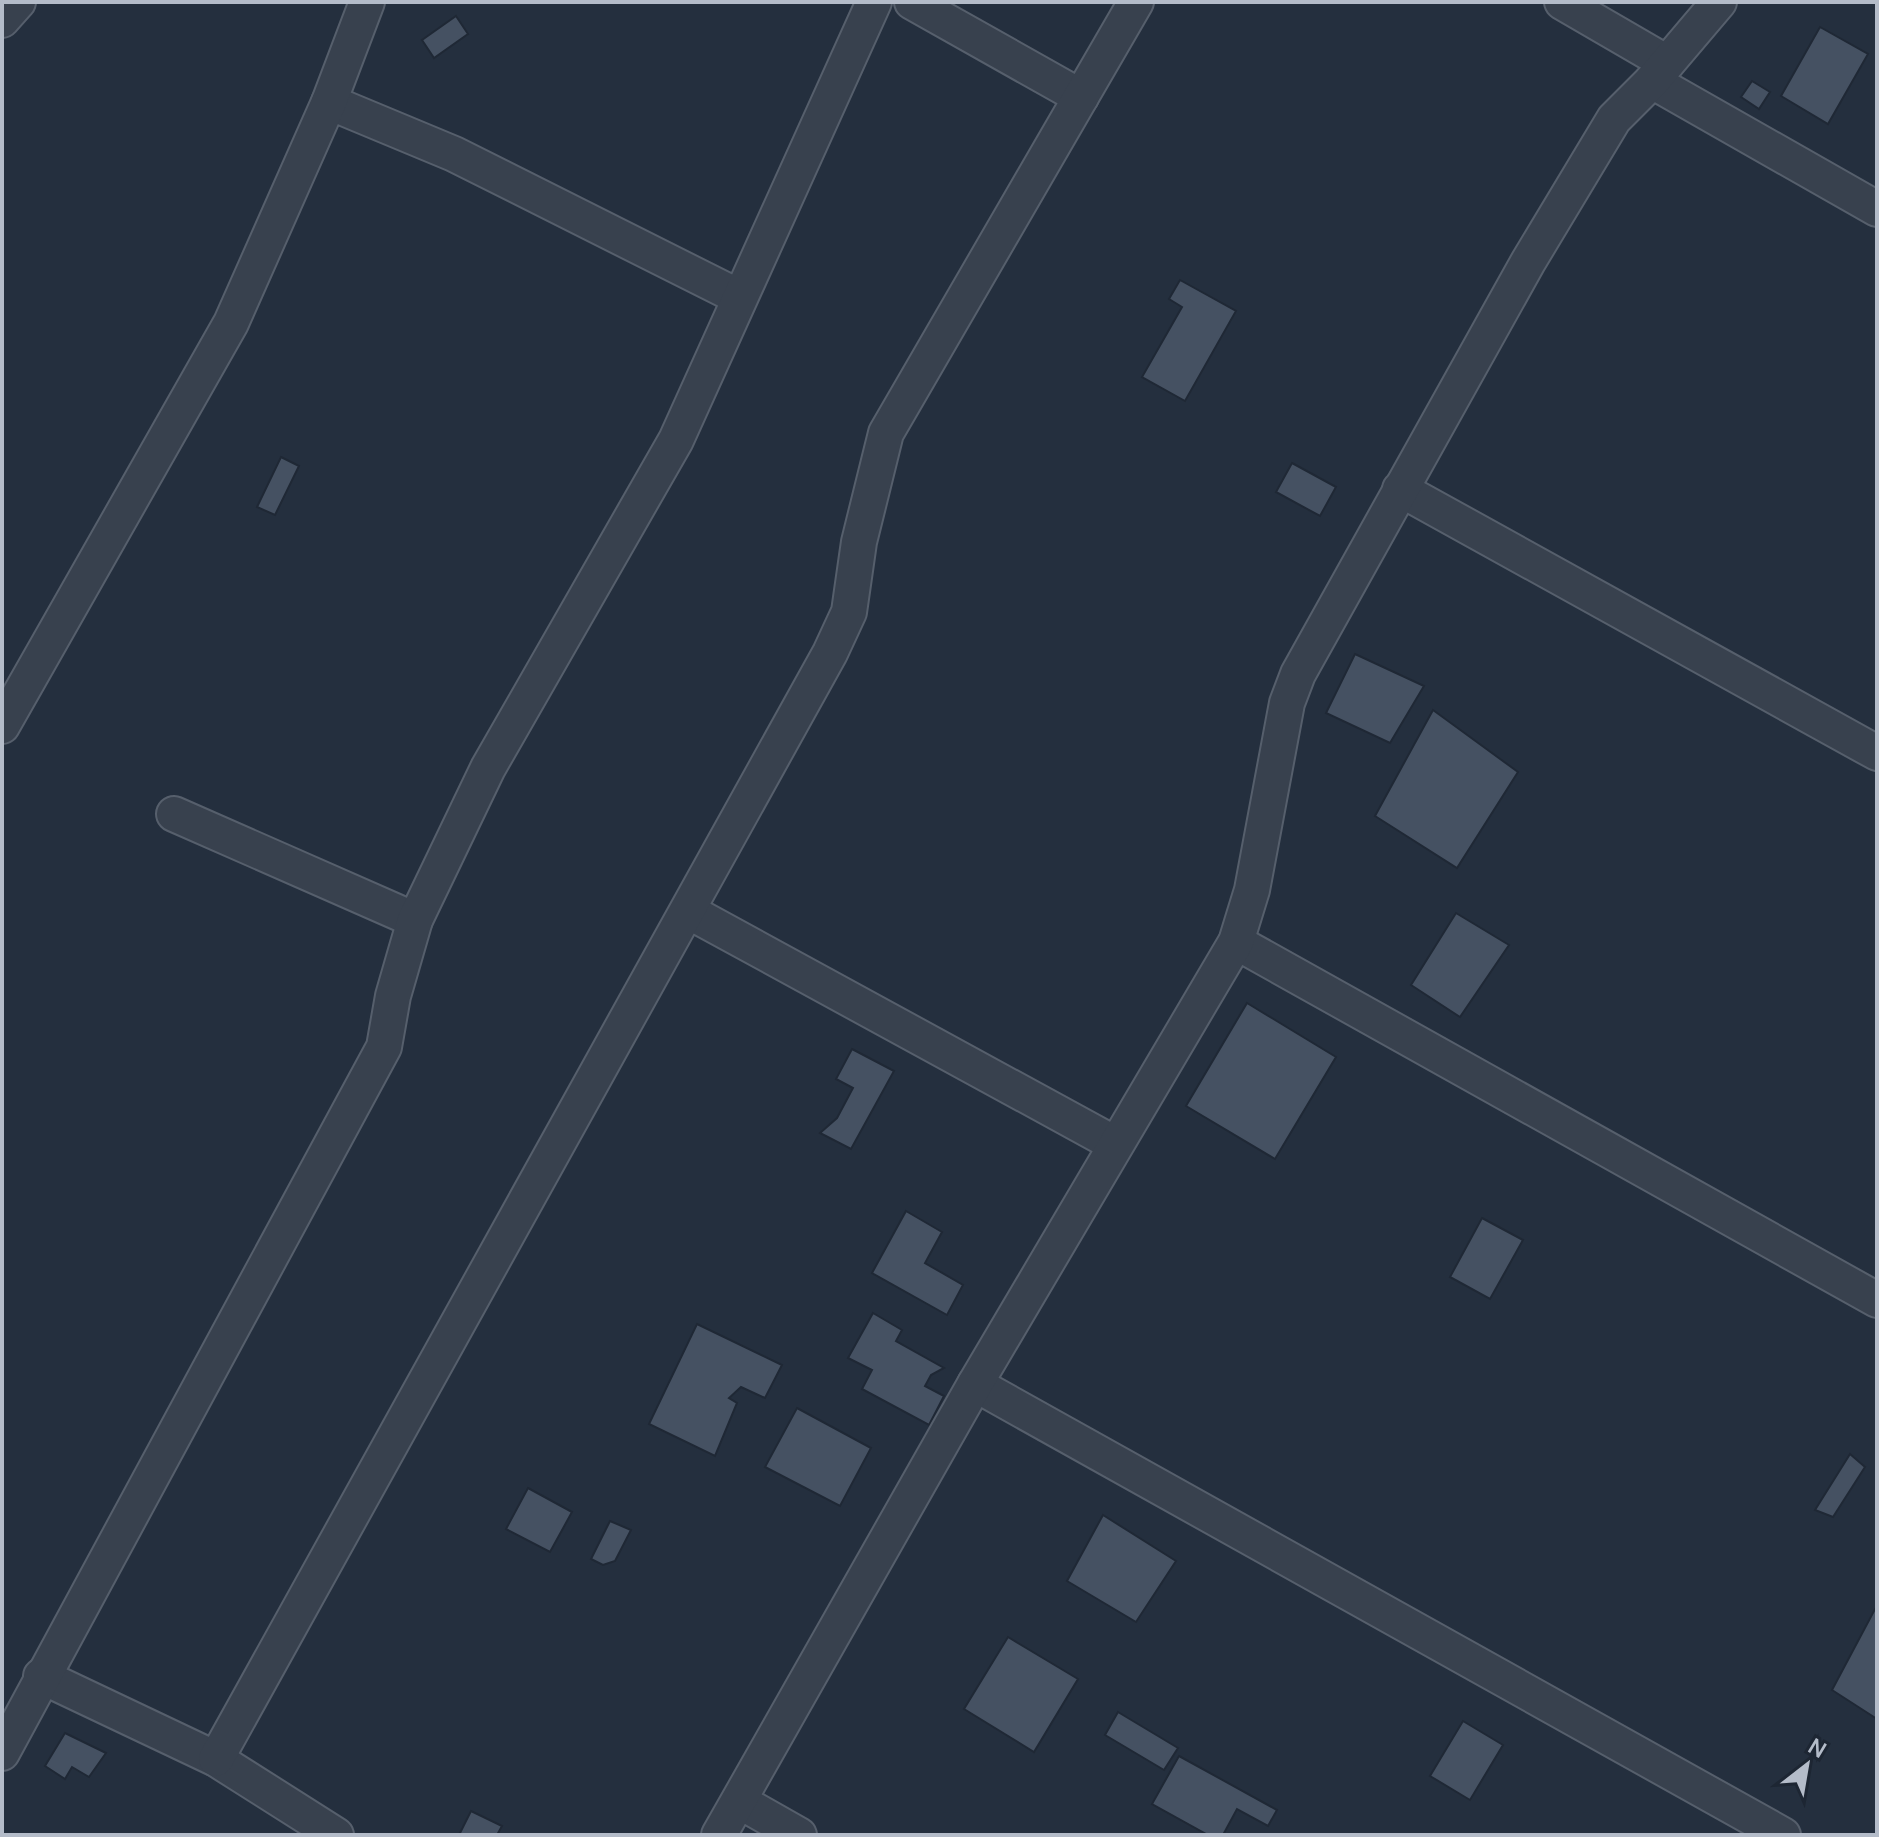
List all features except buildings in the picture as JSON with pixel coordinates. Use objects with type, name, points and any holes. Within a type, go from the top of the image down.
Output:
[{"type":"street","points":[[2,20],[18,2]]},
{"type":"street","points":[[2,1753],[384,1047],[393,996],[415,920],[488,768],[676,440],[874,2]]},
{"type":"street","points":[[912,2],[1081,97]]},
{"type":"street","points":[[216,1759],[830,653],[849,612],[859,542],[886,433],[1136,2]]},
{"type":"street","points":[[1562,2],[1660,72],[1877,209]]},
{"type":"street","points":[[719,1835],[975,1384],[1236,942],[1252,890],[1287,703],[1298,674],[1528,262],[1614,119],[1660,72],[1719,2]]},
{"type":"street","points":[[2,726],[231,323],[329,102],[365,3]]},
{"type":"street","points":[[329,102],[454,154],[739,297]]},
{"type":"street","points":[[1400,489],[1877,753]]},
{"type":"street","points":[[174,814],[415,920]]},
{"type":"street","points":[[688,911],[1115,1144]]},
{"type":"street","points":[[1236,942],[1877,1300]]},
{"type":"street","points":[[975,1384],[1783,1835]]},
{"type":"street","points":[[41,1676],[216,1759],[336,1835]]},
{"type":"street","points":[[739,1801],[799,1835]]}]
